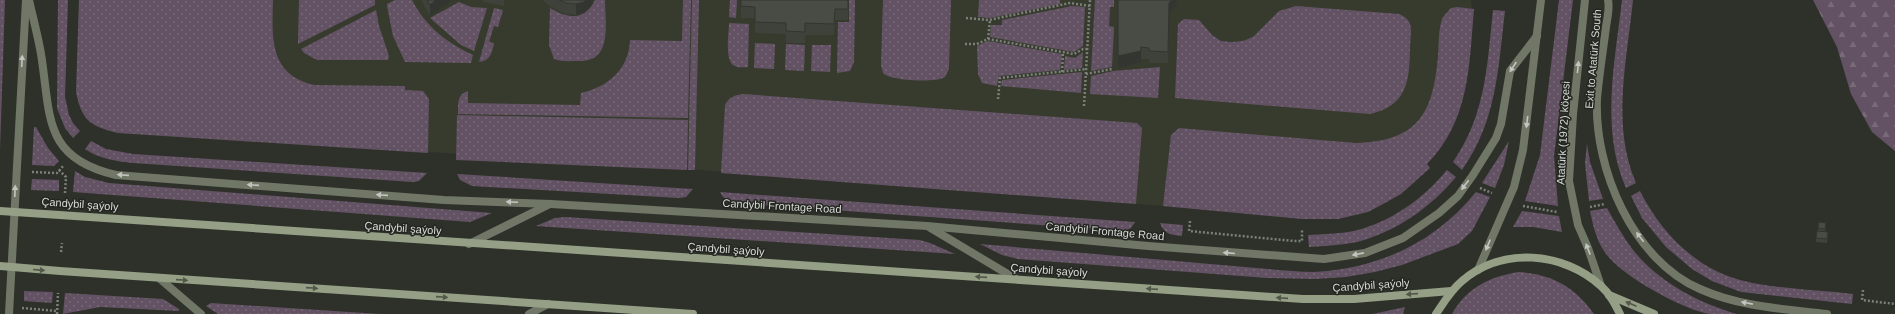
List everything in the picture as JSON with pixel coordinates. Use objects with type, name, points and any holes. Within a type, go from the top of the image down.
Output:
[{"type":"main road","name":"Çandybil şaýoly","points":[[0,211],[72,214],[469,244],[1016,279],[1303,300],[1451,291]]},
{"type":"main road","points":[[1436,314],[1451,291],[1463,280],[1478,270],[1502,260],[1529,257],[1555,260],[1580,270],[1601,286],[1609,295],[1620,314]]},
{"type":"main road","points":[[0,266],[693,314]]},
{"type":"main road","points":[[1609,295],[1654,314]]},
{"type":"street","points":[[9,314],[26,0]]},
{"type":"street","name":"Candybil Frontage Road","points":[[30,0],[41,54],[48,112],[54,130],[68,152],[82,164],[116,175],[444,200],[551,204],[927,226],[1305,259],[1324,259],[1365,253],[1403,238],[1422,226],[1458,196],[1496,138],[1501,124],[1510,71],[1536,36]]},
{"type":"street","points":[[1478,270],[1519,172],[1524,150],[1541,0]]},
{"type":"street","name":"Atatürk (1972) köçesi","points":[[1585,0],[1573,114],[1569,181],[1578,225],[1588,248],[1601,286]]},
{"type":"street","name":"Exit to Atatürk South","points":[[1608,0],[1598,100],[1599,127],[1608,175],[1620,203],[1636,233],[1652,253],[1666,267],[1684,281],[1699,289],[1734,301],[1765,307],[1827,314]]},
{"type":"street","points":[[469,244],[551,204]]},
{"type":"street","points":[[927,226],[1016,279]]},
{"type":"street","points":[[159,278],[201,314]]},
{"type":"street","points":[[529,314],[548,304]]},
{"type":"path","points":[[1062,0],[1062,6]]},
{"type":"path","points":[[1084,106],[1090,0]]},
{"type":"path","points":[[966,18],[990,20],[1062,6],[1070,3],[1090,6]]},
{"type":"path","points":[[988,39],[990,20]]},
{"type":"path","points":[[965,44],[977,44],[988,39],[1074,54],[1083,49],[1088,49]]},
{"type":"path","points":[[1062,72],[1063,52]]},
{"type":"path","points":[[998,99],[1000,78],[1086,69]]},
{"type":"path","points":[[1086,74],[1112,69]]},
{"type":"path","points":[[32,172],[57,173],[65,163]]},
{"type":"path","points":[[59,170],[66,177],[65,193]]},
{"type":"path","points":[[1479,188],[1492,193]]},
{"type":"path","points":[[1590,207],[1605,204]]},
{"type":"path","points":[[1523,206],[1557,212]]},
{"type":"path","points":[[1190,221],[1189,231],[1294,241],[1302,241],[1302,229]]},
{"type":"path","points":[[61,252],[62,243]]},
{"type":"path","points":[[1863,290],[1862,300],[1895,304]]},
{"type":"path","points":[[21,308],[57,313],[58,293]]},
{"type":"shaded area","points":[[81,0],[1471,0],[1472,11],[1451,129],[1164,206],[687,169],[117,131]]},
{"type":"green space","points":[[0,0],[5,0],[0,150]]},
{"type":"green space","points":[[58,0],[68,0],[65,97],[69,115],[73,123],[80,131],[73,138],[65,128],[57,108]]},
{"type":"green space","points":[[79,0],[273,0],[273,28],[276,53],[281,64],[288,73],[299,80],[314,85],[405,86],[405,90],[423,91],[429,99],[428,153],[118,133],[100,128],[89,121],[81,110],[76,92]]},
{"type":"green space","points":[[299,0],[375,0],[375,5],[298,44]]},
{"type":"green space","points":[[395,0],[412,0],[430,26],[454,45],[473,55],[471,63],[405,62],[393,36],[387,6],[387,4]]},
{"type":"green space","points":[[595,0],[605,0],[606,30],[602,48],[597,55],[590,60],[560,61],[554,59],[549,45],[550,8],[563,14],[576,16],[586,12]]},
{"type":"green space","points":[[683,0],[691,0],[688,118],[458,114],[458,103],[460,97],[464,92],[468,91],[468,103],[580,105],[581,93],[600,86],[608,81],[621,68],[626,60],[630,40],[682,41]]},
{"type":"green space","points":[[692,0],[699,0],[695,170],[688,170]]},
{"type":"green space","points":[[730,0],[737,0],[736,18],[729,17]]},
{"type":"green space","points":[[849,0],[855,0],[854,62],[850,71],[837,73],[838,22],[849,22]]},
{"type":"green space","points":[[883,0],[951,0],[949,69],[945,77],[932,80],[913,80],[894,78],[883,73],[881,65]]},
{"type":"green space","points":[[979,0],[1060,0],[1060,4],[990,18],[978,17]]},
{"type":"green space","points":[[1095,0],[1114,0],[1114,7],[1110,7],[1109,26],[1114,27],[1112,67],[1091,71]]},
{"type":"green space","points":[[1559,0],[1573,0],[1554,156],[1558,206],[1525,201],[1540,155]]},
{"type":"green space","points":[[1622,0],[1633,0],[1625,69],[1622,115],[1628,161],[1636,183],[1626,188],[1618,165],[1613,142],[1611,118],[1613,71]]},
{"type":"green space","points":[[1813,0],[1895,0],[1895,151],[1872,132],[1851,94],[1837,47]]},
{"type":"green space","points":[[459,2],[471,7],[487,8],[474,51],[461,45],[430,18]]},
{"type":"green space","points":[[1072,6],[1085,7],[1083,46],[1074,52],[990,37],[991,25],[1002,25],[1002,20]]},
{"type":"green space","points":[[1296,6],[1399,14],[1405,17],[1410,23],[1411,31],[1409,71],[1407,83],[1395,102],[1385,109],[1370,114],[1175,98],[1178,24],[1184,19],[1199,20],[1212,35],[1221,41],[1243,41],[1253,37],[1279,11]]},
{"type":"green space","points":[[1457,7],[1474,9],[1471,51],[1465,91],[1452,129],[1441,147],[1427,164],[1430,168],[1401,194],[1368,212],[1338,219],[1302,219],[1163,206],[1171,135],[1179,128],[1356,143],[1377,141],[1394,137],[1408,130],[1418,120],[1426,108],[1432,94],[1436,76],[1441,21],[1451,8]]},
{"type":"green space","points":[[494,8],[503,10],[498,27],[494,26],[489,42],[494,43],[490,56],[486,60],[479,62]]},
{"type":"green space","points":[[376,10],[379,26],[389,56],[388,60],[317,60],[304,53],[301,49]]},
{"type":"green space","points":[[1493,10],[1505,11],[1498,74],[1489,113],[1482,132],[1474,151],[1462,170],[1453,162],[1464,144],[1479,108],[1489,51]]},
{"type":"green space","points":[[729,23],[749,24],[748,67],[736,67],[729,59]]},
{"type":"green space","points":[[988,41],[1062,54],[1060,70],[999,76],[997,86],[982,83],[978,74],[977,46]]},
{"type":"green space","points":[[755,43],[775,44],[774,69],[754,68]]},
{"type":"green space","points":[[786,44],[805,45],[804,71],[785,70]]},
{"type":"green space","points":[[812,45],[831,45],[830,72],[811,71]]},
{"type":"green space","points":[[1083,52],[1082,68],[1064,70],[1065,56],[1075,58]]},
{"type":"green space","points":[[1160,67],[1158,98],[1090,94],[1091,76],[1113,71]]},
{"type":"green space","points":[[1082,72],[1081,93],[1001,86],[1002,80]]},
{"type":"green space","points":[[743,94],[1137,123],[1142,128],[1136,204],[721,173],[725,105],[732,97]]},
{"type":"green space","points":[[457,115],[688,120],[687,170],[456,160]]},
{"type":"green space","points":[[34,127],[36,127],[48,148],[59,161],[54,166],[32,165]]},
{"type":"green space","points":[[91,141],[106,149],[133,154],[427,173],[419,181],[413,182],[133,163],[108,159],[96,155],[85,149]]},
{"type":"green space","points":[[1509,141],[1504,165],[1495,188],[1482,183]]},
{"type":"green space","points":[[1587,144],[1590,162],[1603,199],[1589,201],[1585,163]]},
{"type":"green space","points":[[1447,170],[1456,177],[1424,208],[1399,225],[1371,238],[1357,242],[1309,247],[1308,235],[1354,231],[1381,222],[1417,200],[1438,181]]},
{"type":"green space","points":[[75,171],[85,177],[109,183],[492,213],[470,222],[73,192]]},
{"type":"green space","points":[[457,174],[693,189],[686,197],[679,198],[472,186],[460,180]]},
{"type":"green space","points":[[32,179],[59,180],[59,191],[31,190]]},
{"type":"green space","points":[[1640,191],[1658,221],[1670,235],[1682,248],[1711,268],[1727,276],[1757,284],[1853,294],[1852,304],[1741,292],[1712,281],[1692,269],[1666,247],[1642,218],[1631,196]]},
{"type":"green space","points":[[720,192],[1135,222],[1131,228],[1125,231],[734,203],[723,197]]},
{"type":"green space","points":[[1476,192],[1490,197],[1472,231],[1458,244],[1402,265],[1346,277],[1315,279],[1267,278],[1018,259],[1002,255],[980,244],[1297,271],[1314,272],[1338,270],[1383,259],[1404,250],[1443,225],[1460,210]]},
{"type":"green space","points":[[1607,208],[1622,235],[1633,250],[1655,272],[1680,290],[1708,304],[1737,314],[1709,314],[1697,311],[1652,290],[1623,270],[1604,251],[1594,227],[1590,211]]},
{"type":"green space","points":[[1522,211],[1559,216],[1562,232],[1533,227],[1513,227]]},
{"type":"green space","points":[[565,217],[920,240],[955,254],[536,226],[555,218]]},
{"type":"green space","points":[[1160,223],[1183,225],[1182,236],[1166,232]]},
{"type":"green space","points":[[1519,272],[1531,273],[1552,279],[1571,289],[1594,314],[1452,314],[1464,297],[1472,290],[1489,280]]},
{"type":"green space","points":[[24,291],[53,292],[52,303],[24,301]]},
{"type":"green space","points":[[65,293],[163,299],[179,309],[179,311],[100,307],[63,314]]},
{"type":"green space","points":[[211,303],[380,314],[218,314],[206,306]]},
{"type":"green space","points":[[1405,307],[1403,314],[1373,314]]},
{"type":"building","points":[[427,0],[436,0],[430,5]]},
{"type":"building","points":[[559,0],[586,0],[576,4],[566,3]]},
{"type":"building","points":[[741,0],[848,0],[848,9],[835,9],[834,24],[805,23],[805,32],[786,31],[786,23],[755,22],[755,7],[741,6]]},
{"type":"building","points":[[1118,0],[1172,0],[1169,3],[1168,52],[1149,51],[1149,48],[1141,47],[1141,51],[1118,56]]},
{"type":"building","points":[[1819,222],[1826,223],[1825,229],[1818,228]]},
{"type":"building","points":[[1817,231],[1828,232],[1827,239],[1816,238]]}]
